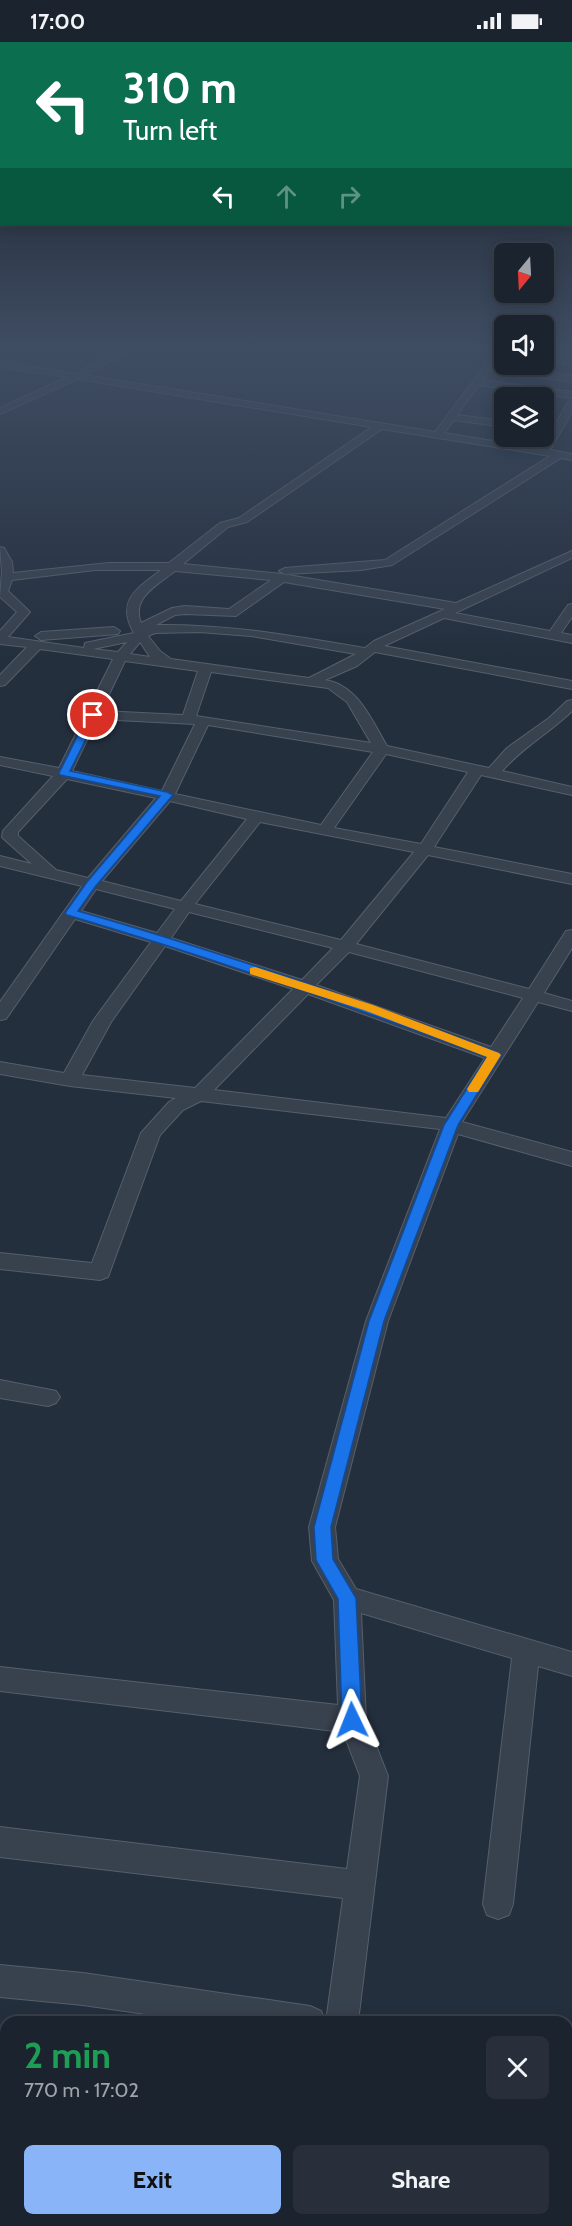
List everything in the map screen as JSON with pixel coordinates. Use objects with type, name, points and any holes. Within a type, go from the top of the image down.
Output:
[{"type":"street","points":[[166,662],[155,654],[144,631],[132,615],[136,596],[224,525],[243,520],[343,452]]},
{"type":"street","points":[[544,452],[572,457]]},
{"type":"street","points":[[253,575],[304,568],[362,567],[388,563],[559,455]]},
{"type":"street","points":[[0,550],[8,563],[2,592],[24,612],[5,625],[0,640]]},
{"type":"street","points":[[313,681],[352,663],[370,650],[442,614],[572,554]]},
{"type":"street","points":[[551,564],[572,567]]},
{"type":"street","points":[[4,577],[109,566],[168,568],[282,578],[458,607]]},
{"type":"street","points":[[53,875],[10,837],[11,831],[64,773],[122,656],[144,631],[172,612],[185,610],[232,613],[282,578]]},
{"type":"street","points":[[553,635],[572,608]]},
{"type":"street","points":[[442,614],[572,639]]},
{"type":"street","points":[[162,617],[199,628]]},
{"type":"street","points":[[0,640],[199,628],[251,632],[572,685]]},
{"type":"street","points":[[77,649],[144,631]]},
{"type":"street","points":[[0,640],[332,685],[352,699],[382,749]]},
{"type":"street","points":[[0,682],[38,645]]},
{"type":"street","points":[[0,1015],[91,885],[167,795],[196,720],[206,667]]},
{"type":"street","points":[[0,1261],[100,1272],[151,1133],[176,1106],[200,1095],[345,946],[485,772],[554,721],[572,704]]},
{"type":"street","points":[[93,715],[196,720],[382,749],[572,791]]},
{"type":"street","points":[[325,830],[382,749]]},
{"type":"street","points":[[0,761],[257,816],[572,879]]},
{"type":"street","points":[[542,784],[572,784]]},
{"type":"street","points":[[70,1080],[102,1021],[184,908],[257,816]]},
{"type":"street","points":[[0,861],[345,946],[572,1006]]},
{"type":"street","points":[[71,913],[162,939],[369,1008],[495,1055]]},
{"type":"street","points":[[343,2016],[374,1776],[352,1720],[347,1598],[325,1560],[322,1527],[376,1321],[451,1125],[532,995],[569,944]]},
{"type":"street","points":[[0,1068],[70,1080],[439,1122],[569,1152]]},
{"type":"street","points":[[0,1389],[48,1397]]},
{"type":"street","points":[[347,1598],[572,1664]]},
{"type":"street","points":[[498,1904],[526,1651]]},
{"type":"street","points":[[0,1679],[352,1720]]},
{"type":"street","points":[[0,1842],[359,1885]]},
{"type":"street","points":[[0,1981],[83,1989],[269,2016]]},
{"type":"slow traffic","points":[[255,971],[369,1008],[495,1055],[473,1089]]},
{"type":"route","points":[[93,715],[64,773],[167,795],[91,885],[71,913],[162,939],[369,1008],[495,1055],[451,1125],[376,1321],[322,1527],[325,1560],[347,1598],[352,1720]]}]
